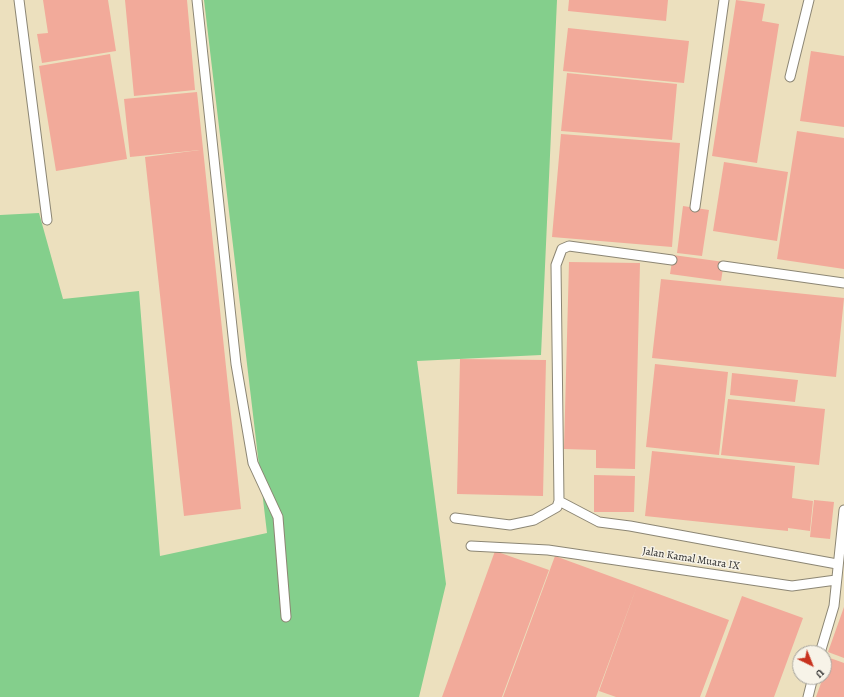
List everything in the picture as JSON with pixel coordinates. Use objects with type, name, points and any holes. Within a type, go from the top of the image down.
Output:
[{"type":"lane","points":[[19,0],[47,220]]},
{"type":"lane","points":[[197,0],[236,364],[253,463],[278,518],[286,617]]},
{"type":"lane","points":[[695,207],[724,0]]},
{"type":"lane","points":[[790,77],[809,0]]},
{"type":"lane","points":[[455,518],[510,525],[534,520],[557,508],[559,501],[556,265],[562,249],[569,246],[672,260]]},
{"type":"lane","points":[[723,266],[844,283]]},
{"type":"lane","points":[[559,501],[599,522],[630,526],[837,564]]},
{"type":"lane","points":[[822,645],[834,606],[837,564],[844,510]]},
{"type":"lane","name":"Jalan Kamal Muara IX","points":[[471,546],[548,550],[792,586],[836,580]]},
{"type":"lane","points":[[808,697],[811,685]]},
{"type":"green space","points":[[204,0],[557,0],[541,355],[417,361],[446,584],[419,697],[0,697],[0,215],[39,213],[63,299],[139,291],[160,556],[267,533]]},
{"type":"building","points":[[43,0],[108,0],[116,51],[42,63],[37,34],[48,33]]},
{"type":"building","points":[[125,0],[187,0],[195,90],[134,96]]},
{"type":"building","points":[[569,0],[668,0],[666,21],[568,11]]},
{"type":"building","points":[[736,0],[765,4],[762,21],[779,24],[757,163],[712,156]]},
{"type":"building","points":[[568,28],[689,41],[684,83],[563,71]]},
{"type":"building","points":[[811,51],[844,56],[844,127],[800,121]]},
{"type":"building","points":[[110,54],[127,159],[56,171],[39,66]]},
{"type":"building","points":[[567,73],[677,84],[672,140],[561,131]]},
{"type":"building","points":[[197,92],[241,509],[184,516],[145,157],[200,150],[130,157],[124,99]]},
{"type":"building","points":[[797,131],[844,138],[844,269],[777,259]]},
{"type":"building","points":[[561,134],[680,143],[672,247],[552,237]]},
{"type":"building","points":[[724,162],[788,172],[777,241],[713,231]]},
{"type":"building","points":[[683,206],[709,210],[702,256],[677,253]]},
{"type":"building","points":[[673,255],[724,262],[721,281],[670,274]]},
{"type":"building","points":[[569,262],[640,263],[635,469],[596,468],[596,450],[564,449]]},
{"type":"building","points":[[661,279],[844,298],[836,377],[652,358]]},
{"type":"building","points":[[460,359],[546,360],[543,496],[457,494]]},
{"type":"building","points":[[655,364],[728,372],[719,455],[646,447]]},
{"type":"building","points":[[732,373],[798,380],[795,402],[730,395]]},
{"type":"building","points":[[728,399],[825,409],[819,465],[721,455]]},
{"type":"building","points":[[652,451],[795,466],[792,498],[813,501],[810,531],[788,528],[788,531],[645,516]]},
{"type":"building","points":[[594,475],[635,476],[634,512],[594,512]]},
{"type":"building","points":[[814,500],[834,502],[830,539],[810,537]]},
{"type":"building","points":[[495,551],[549,570],[502,697],[442,697]]},
{"type":"building","points":[[555,556],[637,586],[596,697],[503,697]]},
{"type":"building","points":[[637,586],[729,620],[700,697],[616,697],[599,691]]},
{"type":"building","points":[[742,596],[803,618],[774,697],[705,697]]},
{"type":"building","points":[[844,607],[844,658],[832,654],[832,645],[830,645]]},
{"type":"building","points":[[832,659],[844,663],[844,697],[816,697],[820,685],[832,685]]}]
